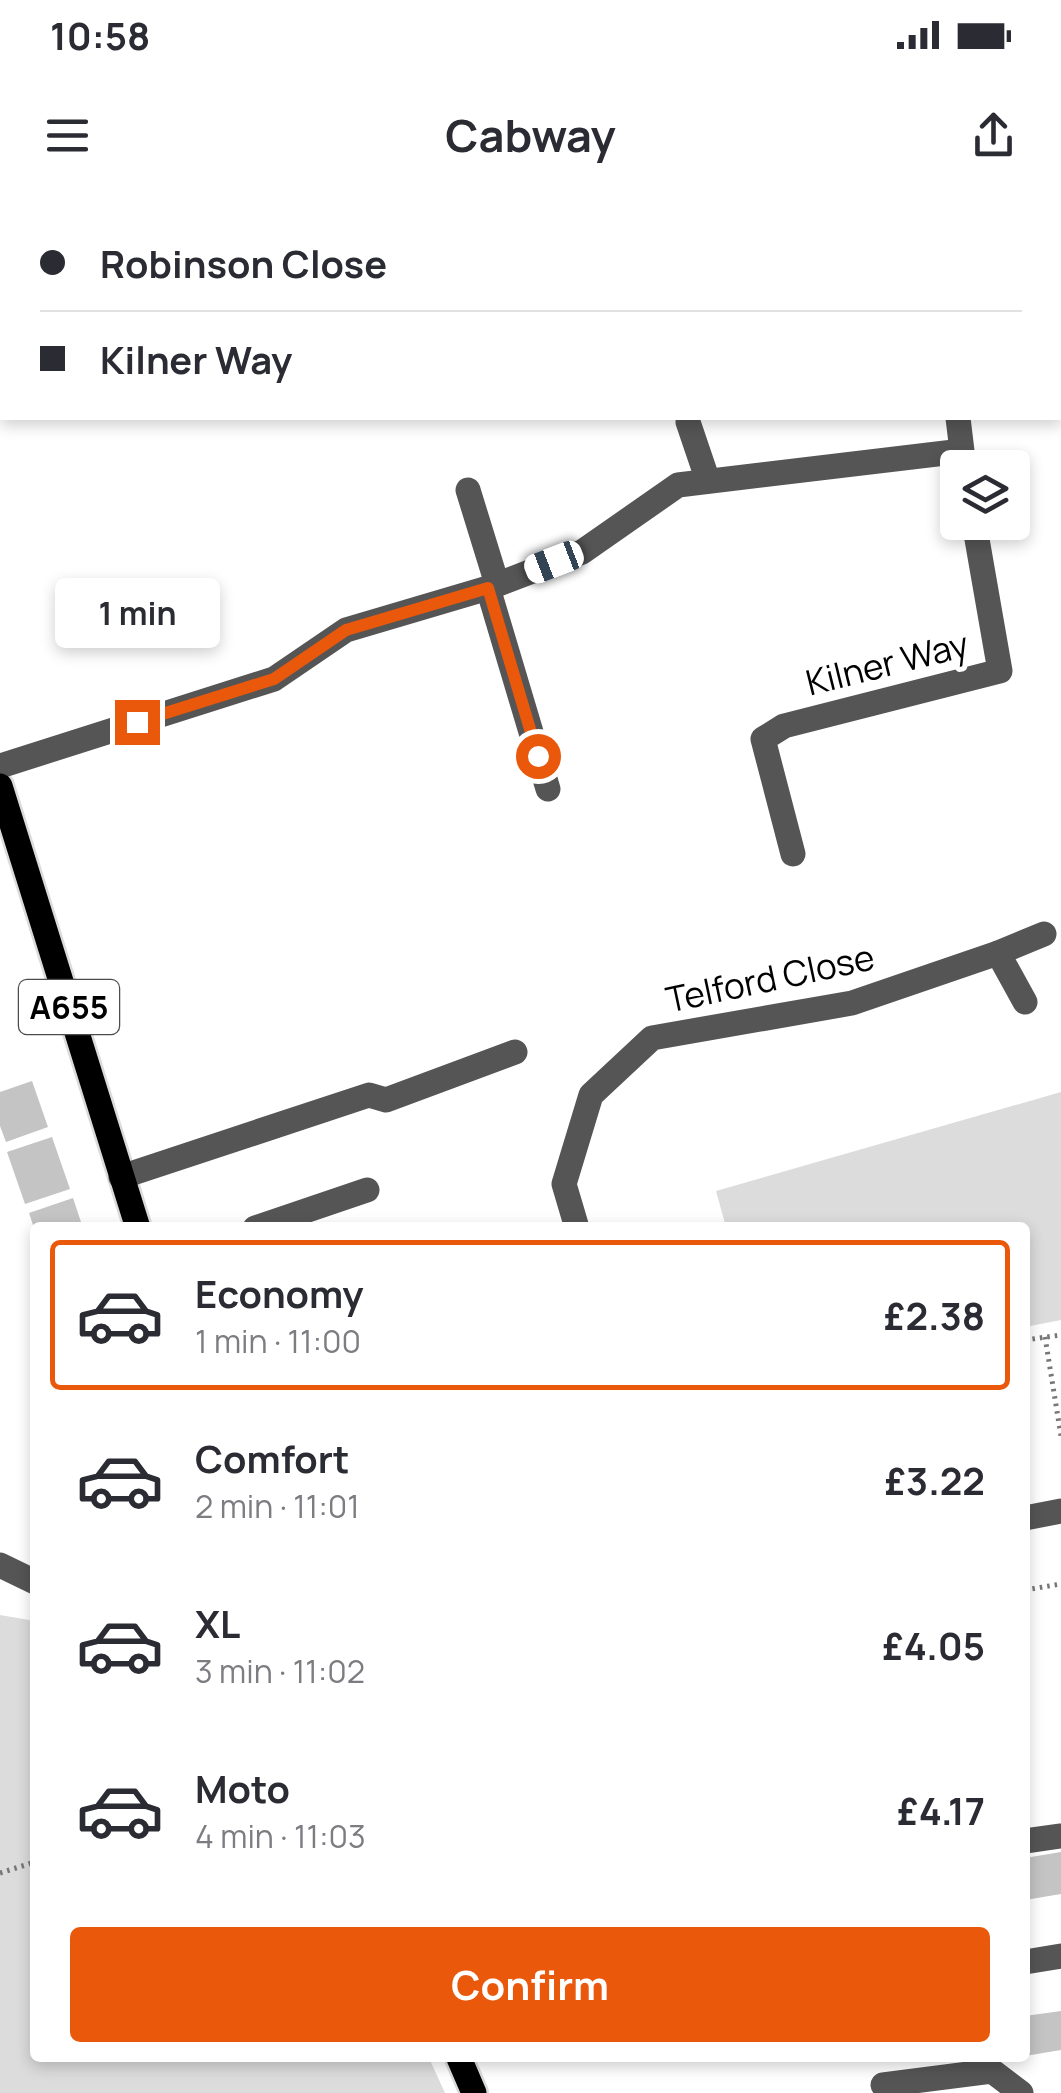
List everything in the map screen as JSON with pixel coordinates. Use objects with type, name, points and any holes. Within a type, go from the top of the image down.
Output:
[{"type":"main road","name":"A655","points":[[0,786],[136,1222]]},
{"type":"main road","points":[[460,2062],[474,2093]]},
{"type":"street","points":[[958,420],[962,450]]},
{"type":"street","points":[[688,422],[708,481]]},
{"type":"street","points":[[0,766],[274,679],[346,630],[492,586],[582,552],[678,485],[940,462]]},
{"type":"street","points":[[468,490],[548,789]]},
{"type":"street","name":"Kilner Way","points":[[792,854],[763,738],[784,726],[1000,671],[977,540]]},
{"type":"street","name":"Telford Close","points":[[575,1222],[564,1184],[591,1095],[652,1038],[852,1003],[1044,934]]},
{"type":"street","points":[[998,952],[1026,1002]]},
{"type":"street","points":[[121,1177],[369,1095],[386,1100],[515,1052]]},
{"type":"street","points":[[273,1222],[367,1190]]},
{"type":"street","points":[[1030,1517],[1061,1511]]},
{"type":"street","points":[[0,1564],[30,1579]]},
{"type":"street","points":[[1030,1840],[1061,1836]]},
{"type":"street","points":[[1030,1961],[1061,1956]]},
{"type":"street","points":[[882,2085],[992,2071],[1021,2093]]},
{"type":"path","points":[[1030,1339],[1061,1334]]},
{"type":"path","points":[[1044,1337],[1061,1436]]},
{"type":"path","points":[[1030,1589],[1061,1584]]},
{"type":"path","points":[[0,1872],[30,1863]]},
{"type":"shaded area","points":[[1061,1092],[1061,1320],[1030,1326],[1030,1222],[725,1222],[716,1191]]},
{"type":"shaded area","points":[[0,1615],[30,1620],[30,2062],[431,2062],[445,2093],[0,2093]]},
{"type":"building","points":[[32,1081],[48,1127],[6,1142],[0,1126],[0,1092]]},
{"type":"building","points":[[52,1137],[70,1189],[25,1204],[7,1152]]},
{"type":"building","points":[[73,1198],[81,1222],[32,1222],[29,1213]]},
{"type":"building","points":[[1061,1852],[1061,1894],[1030,1899],[1030,1857]]},
{"type":"building","points":[[1061,2011],[1061,2050],[1030,2055],[1030,2015]]},
{"type":"route","points":[[137,722],[274,679],[346,630],[488,588],[538,756]]}]
